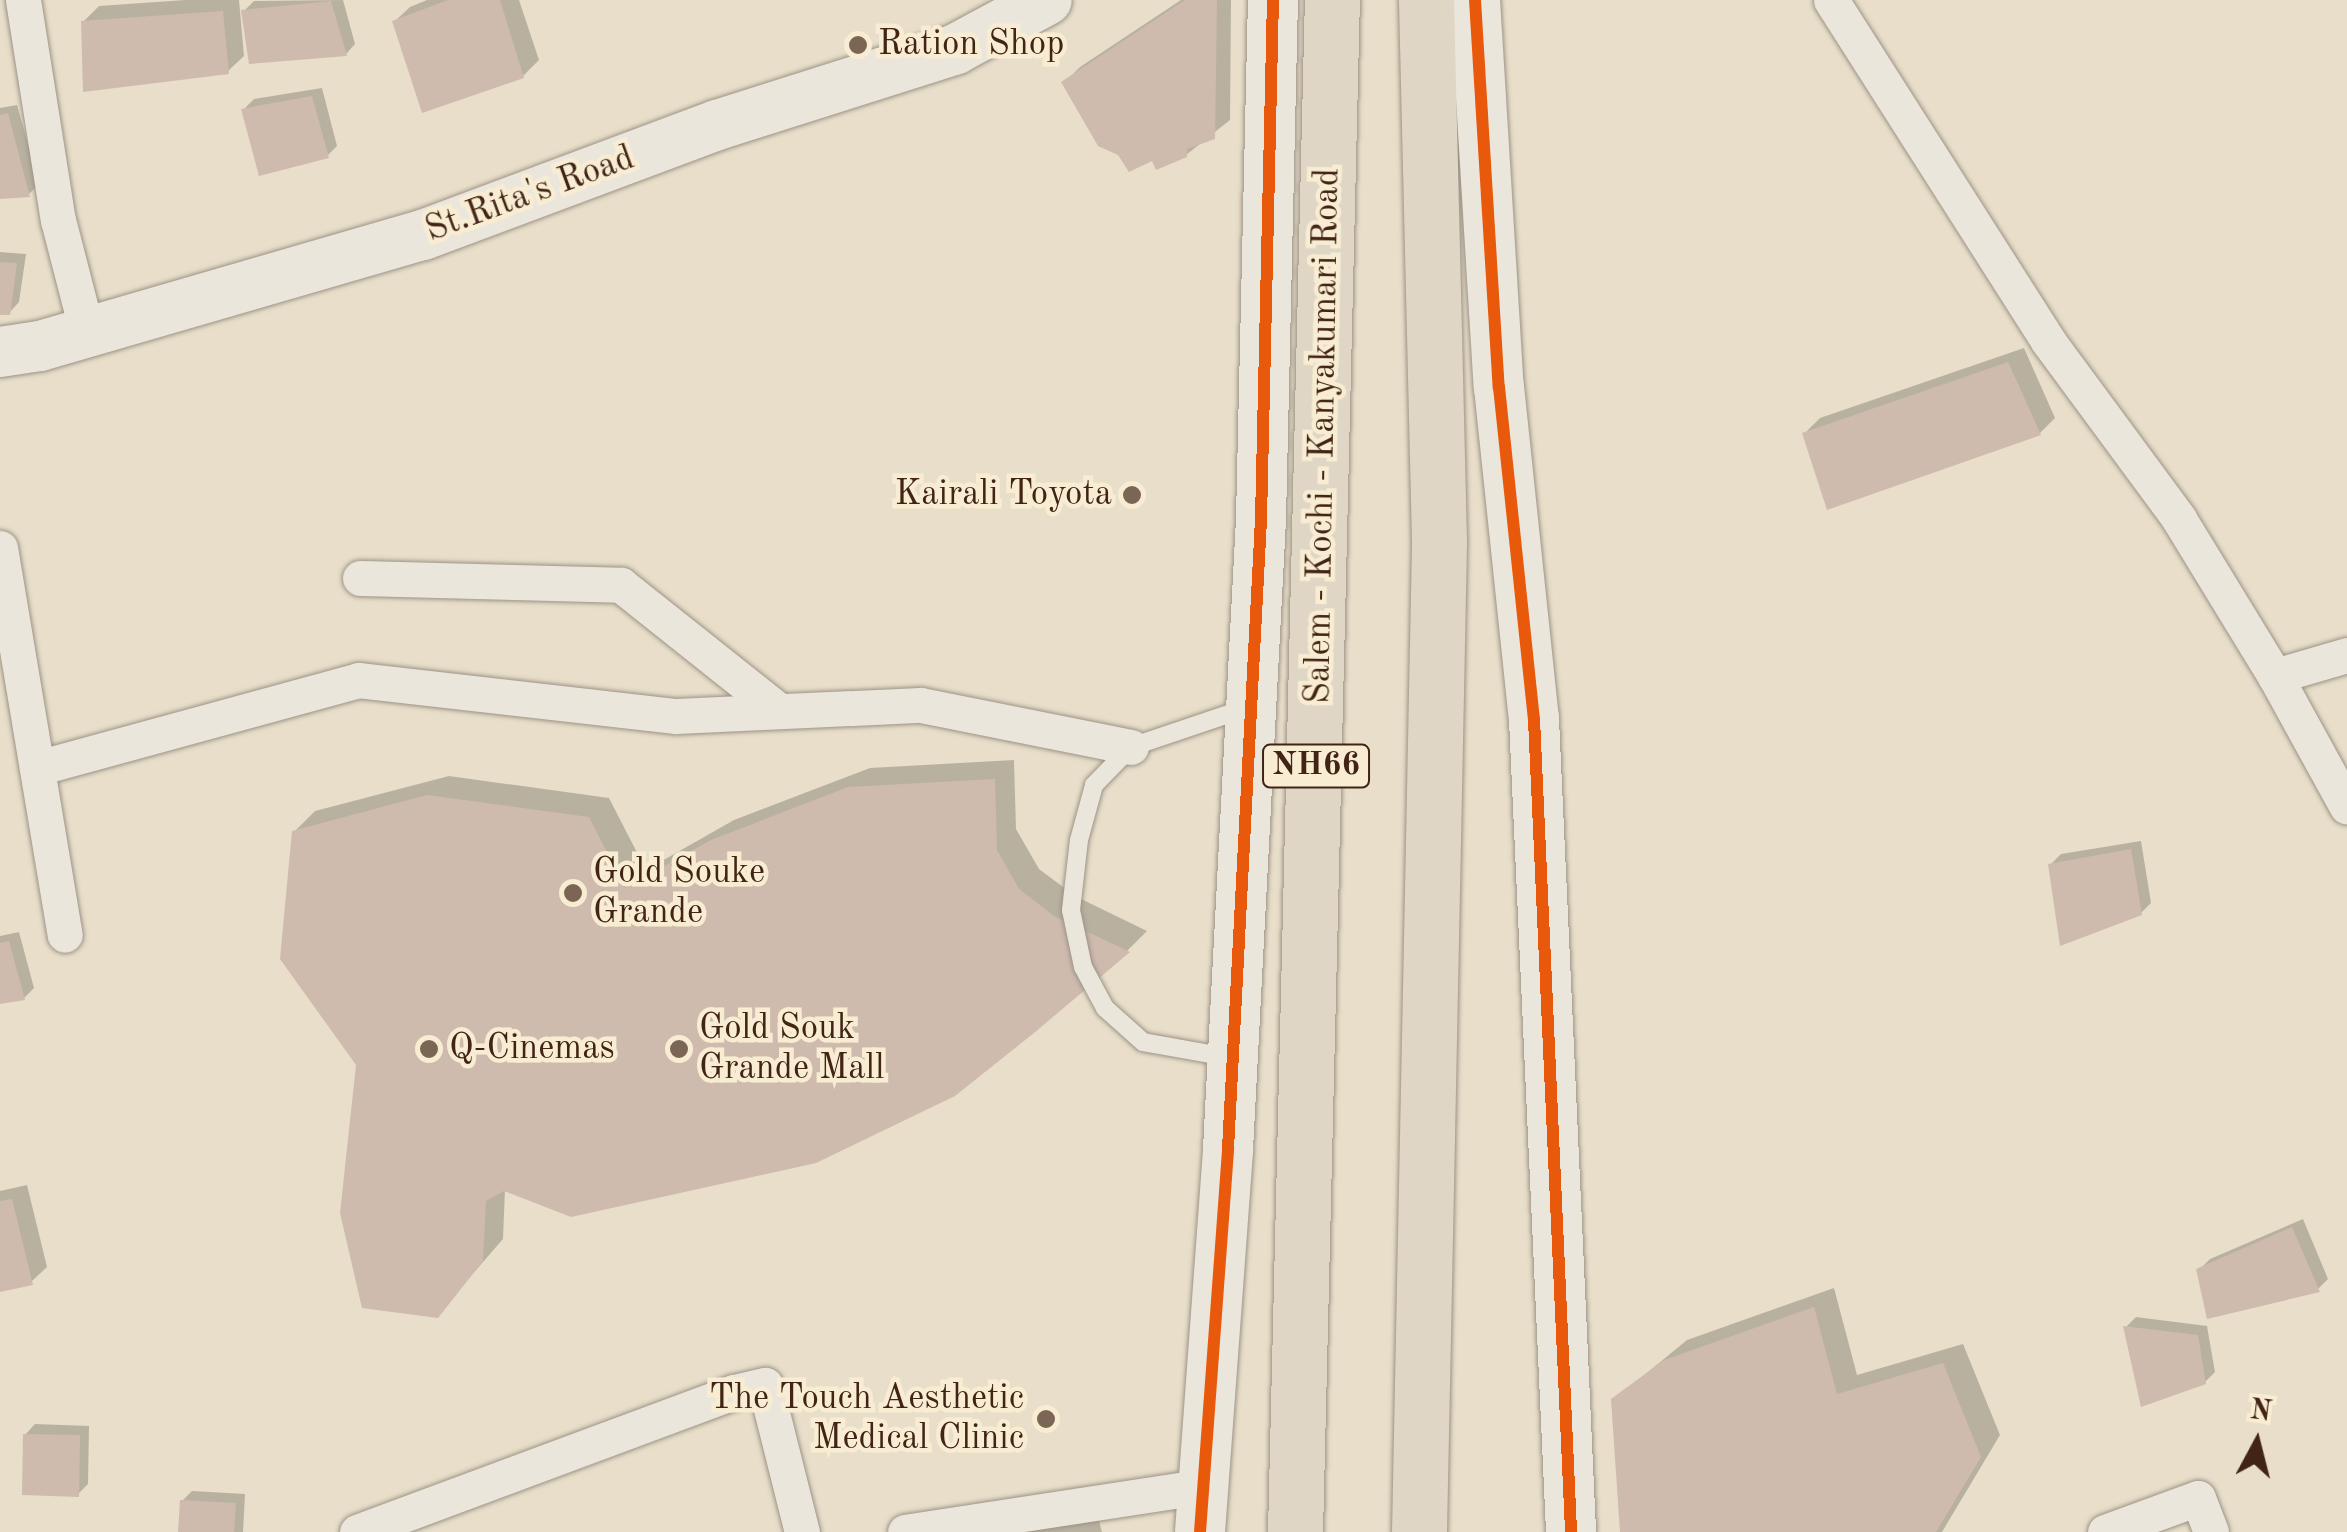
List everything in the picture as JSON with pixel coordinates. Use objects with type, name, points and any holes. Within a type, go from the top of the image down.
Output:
[{"type":"highway","name":"Salem - Kochi - Kanyakumari Road","points":[[1295,1532],[1332,0]]},
{"type":"highway","points":[[1419,1532],[1439,541],[1426,0]]},
{"type":"street","points":[[24,0],[58,220],[88,332]]},
{"type":"street","name":"St.Rita's Road","points":[[0,352],[88,332],[423,235],[717,125],[956,49],[1046,0]]},
{"type":"street","points":[[905,1532],[1203,1509],[1233,1058],[1261,519],[1272,0]]},
{"type":"street","points":[[1475,0],[1499,387],[1534,719],[1571,1532]]},
{"type":"street","points":[[1830,0],[2048,341],[2179,519],[2275,676],[2347,808]]},
{"type":"street","points":[[0,548],[65,935]]},
{"type":"street","points":[[360,578],[622,585],[778,710]]},
{"type":"street","points":[[2275,676],[2347,656]]},
{"type":"street","points":[[37,768],[358,680],[676,716],[921,705],[1131,747]]},
{"type":"street","points":[[358,1532],[734,1392],[765,1385],[802,1532]]},
{"type":"street","points":[[2105,1532],[2198,1498],[2211,1532]]},
{"type":"lane","points":[[1233,1058],[1142,1042],[1105,1008],[1083,967],[1071,910],[1079,840],[1094,785],[1131,747],[1252,706]]},
{"type":"building","points":[[448,0],[500,0],[524,78],[422,113],[392,21]]},
{"type":"building","points":[[1185,0],[1217,0],[1215,139],[1187,149],[1187,157],[1156,170],[1152,161],[1129,172],[1118,155],[1098,146],[1061,82]]},
{"type":"building","points":[[331,1],[347,56],[249,64],[241,10]]},
{"type":"building","points":[[223,11],[229,74],[83,92],[81,21]]},
{"type":"building","points":[[312,96],[329,158],[259,176],[241,109]]},
{"type":"building","points":[[8,113],[30,197],[0,199],[0,115]]},
{"type":"building","points":[[0,262],[17,263],[10,315],[0,315]]},
{"type":"building","points":[[2008,362],[2041,435],[1827,510],[1802,433]]},
{"type":"building","name":"Gold Souk Grande Mall","points":[[995,779],[997,850],[1019,889],[1054,916],[1130,952],[1034,1033],[955,1096],[816,1163],[571,1217],[504,1191],[486,1201],[483,1261],[438,1318],[362,1308],[340,1213],[356,1065],[280,959],[292,831],[427,795],[589,817],[625,888],[711,840],[848,787]]},
{"type":"building","points":[[2131,849],[2142,915],[2060,946],[2048,864]]},
{"type":"building","points":[[9,941],[25,1000],[0,1004],[0,943]]},
{"type":"building","points":[[12,1199],[33,1285],[0,1292],[0,1201]]},
{"type":"building","points":[[2292,1227],[2320,1292],[2207,1319],[2196,1269]]},
{"type":"building","points":[[1814,1307],[1837,1394],[1943,1363],[1981,1457],[1936,1532],[1620,1532],[1611,1399],[1664,1360]]},
{"type":"building","points":[[2123,1326],[2198,1335],[2206,1384],[2141,1407]]},
{"type":"building","points":[[23,1434],[80,1435],[79,1497],[22,1495]]},
{"type":"building","points":[[180,1500],[236,1503],[234,1532],[178,1532]]},
{"type":"cycle path","points":[[1200,1532],[1228,1149],[1261,519],[1273,0]]},
{"type":"cycle path","points":[[1475,0],[1499,387],[1534,719],[1571,1532]]},
{"type":"place","name":"Ration Shop","points":[[858,45]]},
{"type":"place","name":"Kairali Toyota","points":[[1132,495]]},
{"type":"place","name":"Gold Souke Grande","points":[[573,893]]},
{"type":"place","name":"Q-Cinemas","points":[[429,1049]]},
{"type":"place","name":"Gold Souk Grande Mall","points":[[679,1049]]},
{"type":"place","name":"The Touch Aesthetic Medical Clinic","points":[[1046,1419]]}]
